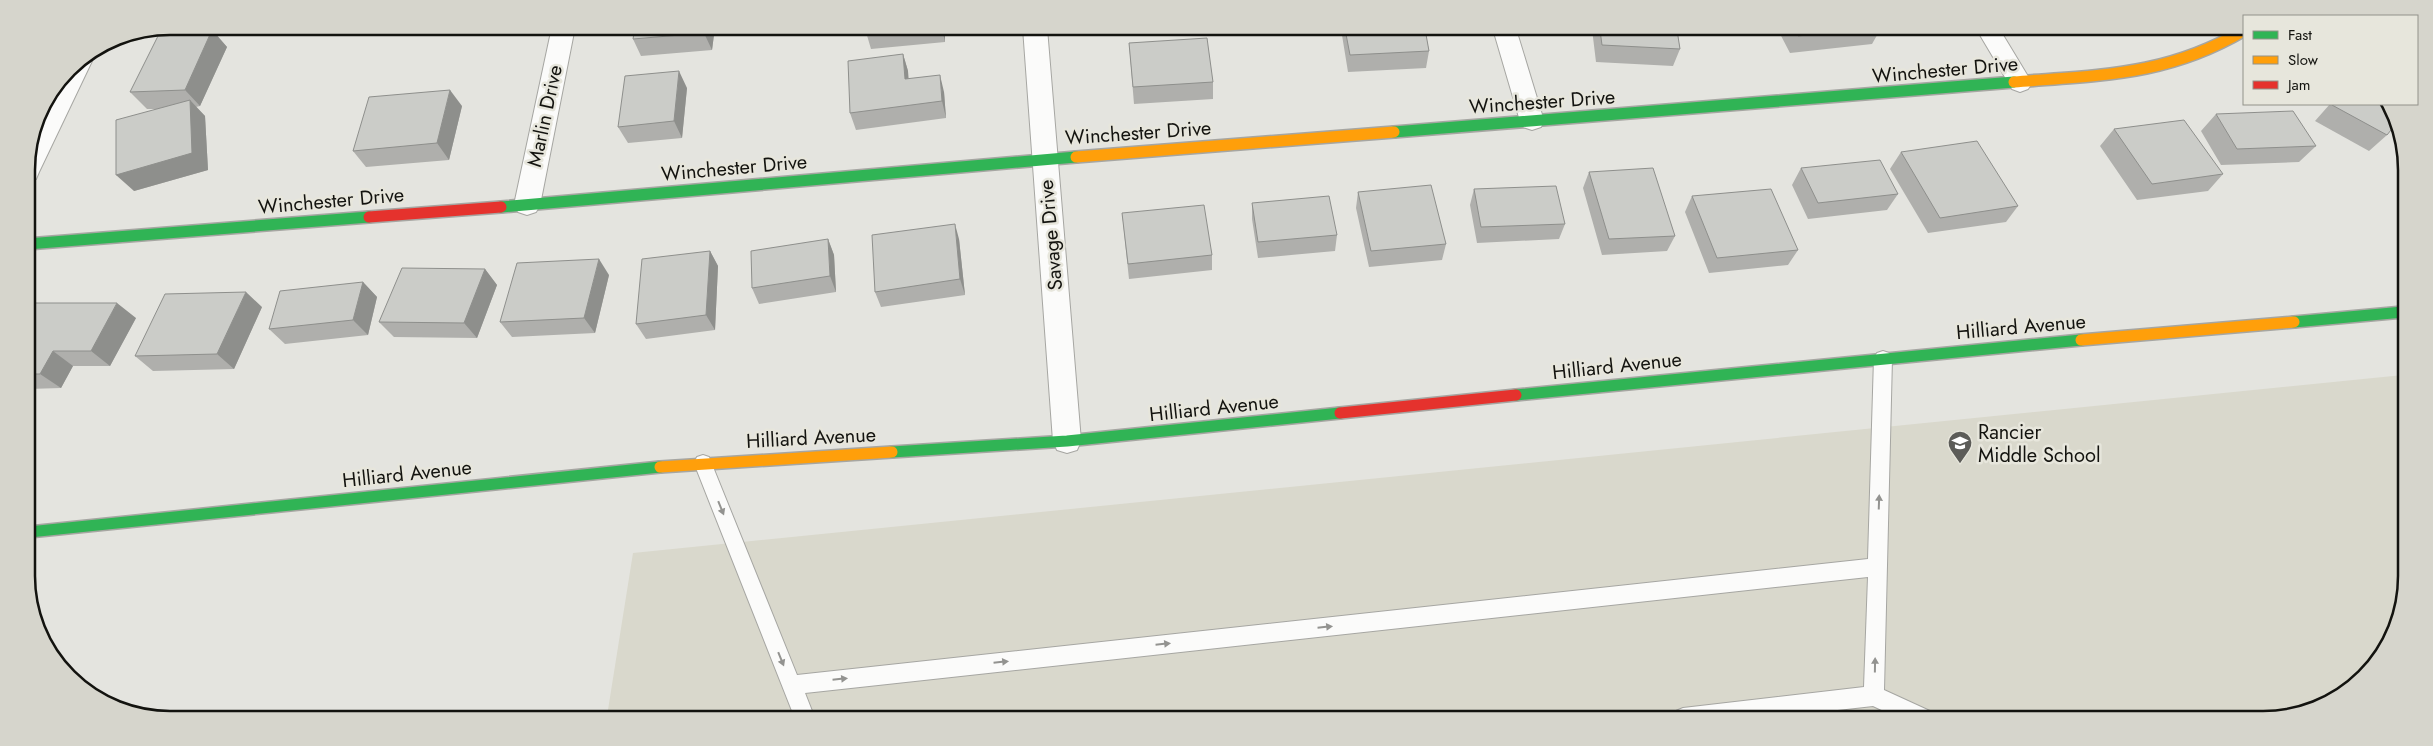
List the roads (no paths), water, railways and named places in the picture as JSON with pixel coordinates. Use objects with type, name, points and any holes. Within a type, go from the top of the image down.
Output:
[{"type":"street","name":"Marlin Drive","points":[[527,204],[562,35]]},
{"type":"street","name":"Savage Drive","points":[[1036,35],[1068,441]]},
{"type":"street","points":[[1506,35],[1532,121]]},
{"type":"street","points":[[1991,35],[2020,83]]},
{"type":"street","name":"Winchester Drive","points":[[35,243],[2145,72],[2190,60],[2230,41],[2238,35]]},
{"type":"street","points":[[36,153],[72,79]]},
{"type":"street","name":"Hilliard Avenue","points":[[35,531],[703,463],[1068,441],[1883,358],[2398,312]]},
{"type":"lane","points":[[1874,696],[1883,358]]},
{"type":"lane","points":[[703,463],[802,711]]},
{"type":"lane","points":[[792,685],[1877,567]]},
{"type":"lane","points":[[1744,711],[1874,696],[1907,711]]},
{"type":"place","name":"Rancier Middle School","points":[[1960,464]]}]
